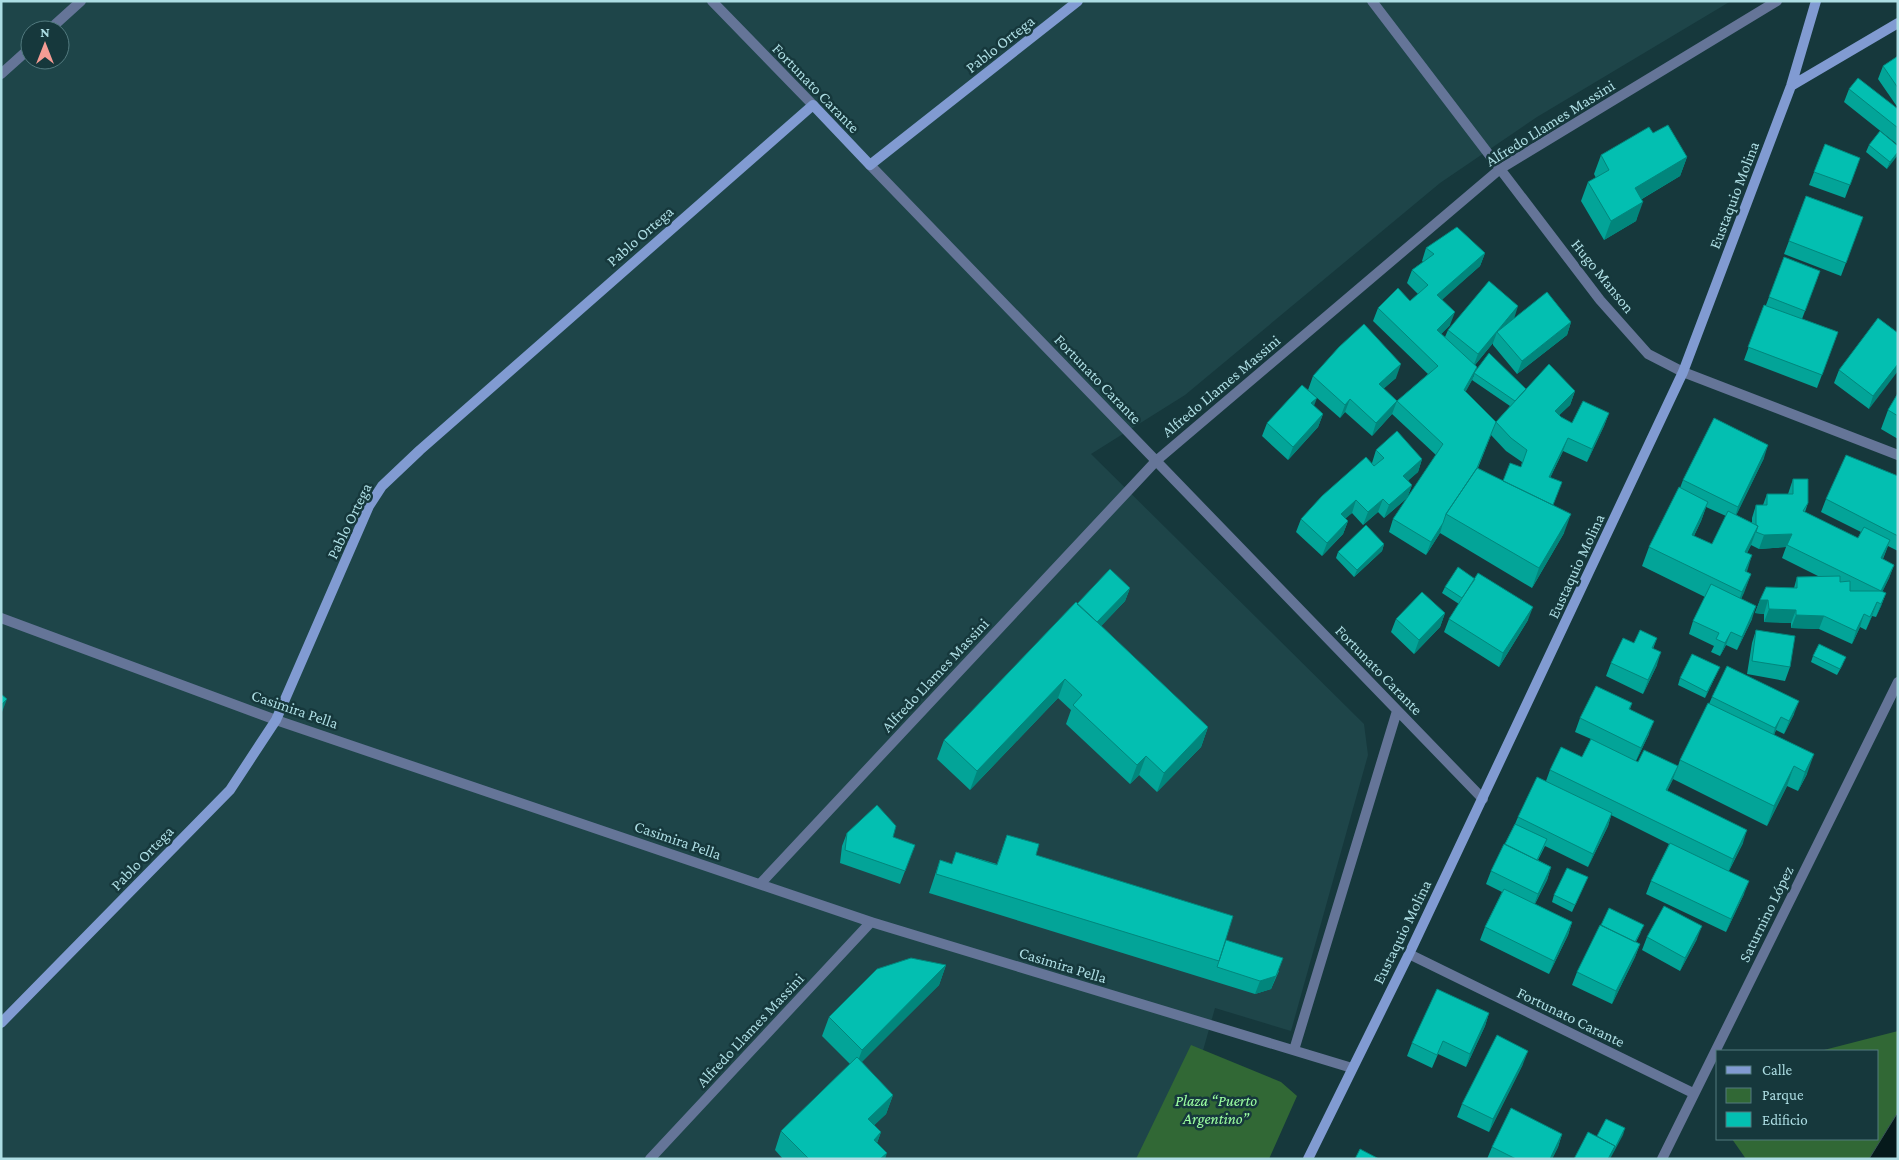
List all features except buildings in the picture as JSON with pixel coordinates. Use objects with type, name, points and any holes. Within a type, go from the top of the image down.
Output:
[{"type":"street","points":[[60,20],[81,1]]},
{"type":"street","name":"Fortunato Carante","points":[[712,1],[1483,799]]},
{"type":"street","name":"Pablo Ortega","points":[[870,166],[1078,1]]},
{"type":"street","name":"Hugo Manson","points":[[1372,1],[1600,300],[1648,354],[1683,372],[1898,455]]},
{"type":"street","name":"Alfredo Llames Massini","points":[[760,884],[1156,461],[1500,169],[1778,1]]},
{"type":"street","points":[[1791,86],[1816,1]]},
{"type":"street","points":[[1791,86],[1898,23]]},
{"type":"street","points":[[1,74],[20,57]]},
{"type":"street","name":"Eustaquio Molina","points":[[1308,1159],[1483,799],[1683,372],[1791,86]]},
{"type":"street","name":"Pablo Ortega","points":[[1,1023],[230,790],[276,720],[369,506],[382,486],[420,450],[813,105]]},
{"type":"street","name":"Casimira Pella","points":[[1,618],[276,720],[871,922],[1352,1068]]},
{"type":"street","name":"Saturnino López","points":[[1662,1159],[1898,682]]},
{"type":"street","points":[[1294,1050],[1397,711]]},
{"type":"street","name":"Alfredo Llames Massini","points":[[650,1159],[871,922]]},
{"type":"street","name":"Fortunato Carante","points":[[1409,954],[1693,1093]]},
{"type":"shaded area","points":[[1,1],[1731,1],[1537,117],[1440,183],[1185,395],[1091,454],[1364,724],[1368,755],[1291,1031],[1215,1008],[1193,1086],[1157,1159],[1,1159]]},
{"type":"shaded area","points":[[1898,1112],[1898,1159],[1869,1159]]},
{"type":"green space","points":[[1898,1031],[1898,1159],[1746,1159],[1733,1140],[1879,1140],[1879,1050],[1824,1050]]},
{"type":"green space","name":"Plaza “Puerto Argentino”","points":[[1191,1045],[1281,1082],[1297,1096],[1269,1159],[1136,1159]]}]
